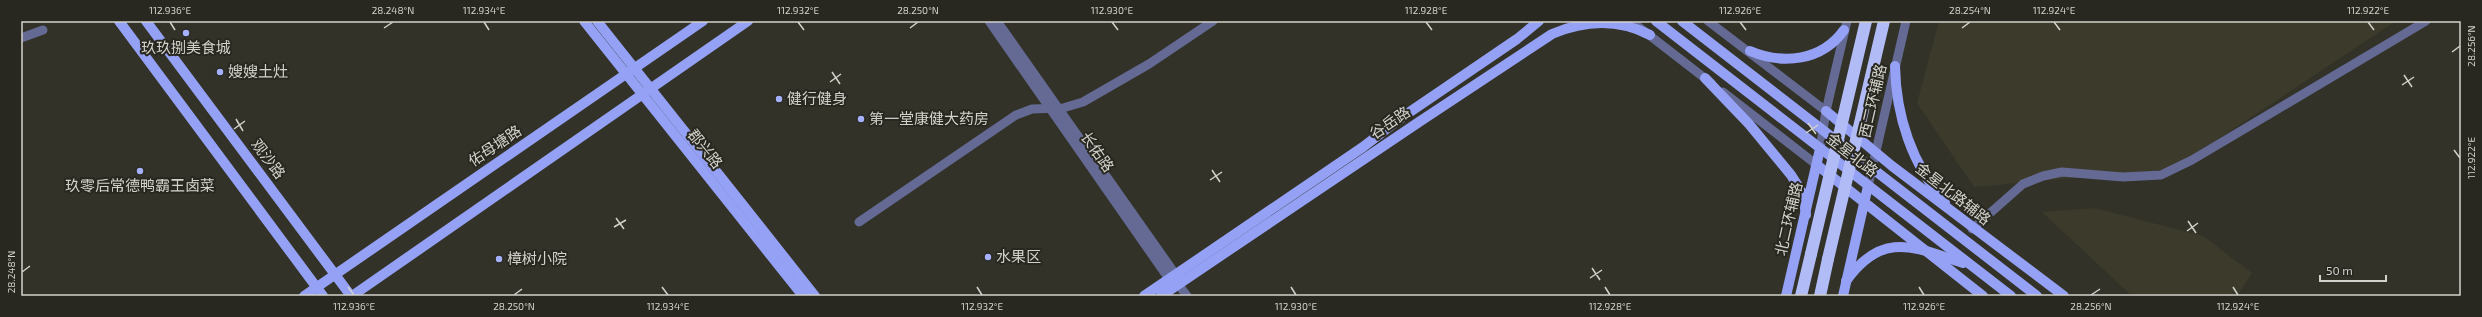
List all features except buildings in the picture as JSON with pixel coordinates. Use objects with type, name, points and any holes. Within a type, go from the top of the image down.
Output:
[{"type":"highway","points":[[1801,296],[1866,21]]},
{"type":"highway","points":[[1820,296],[1884,21]]},
{"type":"main road","points":[[119,21],[323,296]]},
{"type":"main road","name":"观沙路","points":[[146,21],[352,296]]},
{"type":"main road","points":[[152,21],[155,33]]},
{"type":"main road","name":"郡兴路","points":[[584,21],[641,95],[803,296]]},
{"type":"main road","name":"郡兴路","points":[[597,21],[815,296]]},
{"type":"main road","name":"佑母塘路","points":[[304,296],[636,69],[703,21]]},
{"type":"main road","points":[[352,296],[748,21]]},
{"type":"main road","points":[[1144,296],[1176,280],[1363,147],[1398,120],[1517,39],[1539,21]]},
{"type":"main road","name":"金星北路","points":[[1656,21],[2011,296]]},
{"type":"main road","name":"金星北路","points":[[1682,21],[2037,296]]},
{"type":"main road","name":"谷岳路","points":[[1161,296],[1176,280],[1552,34],[1577,26],[1607,23],[1630,26],[1650,36]]},
{"type":"main road","points":[[1750,51],[1772,59],[1791,60],[1826,48],[1846,26]]},
{"type":"main road","points":[[1895,66],[1898,103],[1916,161],[1930,185],[1968,225]]},
{"type":"main road","points":[[1705,78],[1749,124],[1791,175],[1803,194],[1806,215]]},
{"type":"main road","name":"金星北路辅路","points":[[1826,111],[1876,153],[1968,225],[2004,250],[2064,296]]},
{"type":"main road","name":"北二环辅路","points":[[1786,296],[1806,215],[1820,149]]},
{"type":"main road","points":[[1817,165],[1983,296]]},
{"type":"main road","points":[[1843,296],[1868,186]]},
{"type":"main road","points":[[1846,281],[1862,263],[1879,251],[1899,246],[1923,250],[1971,265]]},
{"type":"street","name":"长佑路","points":[[989,21],[1187,296]]},
{"type":"street","name":"长佑路","points":[[997,21],[1053,108]]},
{"type":"street","points":[[859,222],[1016,115],[1032,109],[1053,108],[1083,102],[1149,64],[1213,21]]},
{"type":"street","points":[[1632,21],[1817,165]]},
{"type":"street","points":[[1708,21],[1750,51],[1826,111]]},
{"type":"street","name":"西二环辅路","points":[[1868,186],[1906,21]]},
{"type":"street","points":[[1968,225],[2023,184],[2043,176],[2062,172],[2124,177],[2162,175],[2192,160],[2426,21]]},
{"type":"street","points":[[1820,149],[1826,111],[1846,26]]},
{"type":"street","points":[[21,38],[44,30]]},
{"type":"street","name":"长佑路","points":[[1176,280],[1193,296]]},
{"type":"shaded area","points":[[1939,21],[2396,21],[2173,169],[1974,187],[1917,103]]},
{"type":"shaded area","points":[[2094,208],[2203,236],[2252,273],[2237,296],[2132,296],[2042,212]]},
{"type":"place","name":"玖玖捌美食城","points":[[186,33]]},
{"type":"place","name":"嫂嫂土灶","points":[[220,72]]},
{"type":"place","name":"健行健身","points":[[779,99]]},
{"type":"place","name":"第一堂康健大药房","points":[[861,119]]},
{"type":"place","name":"玖零后常德鸭霸王卤菜","points":[[140,171]]},
{"type":"place","name":"水果区","points":[[988,257]]},
{"type":"place","name":"樟树小院","points":[[499,259]]}]
